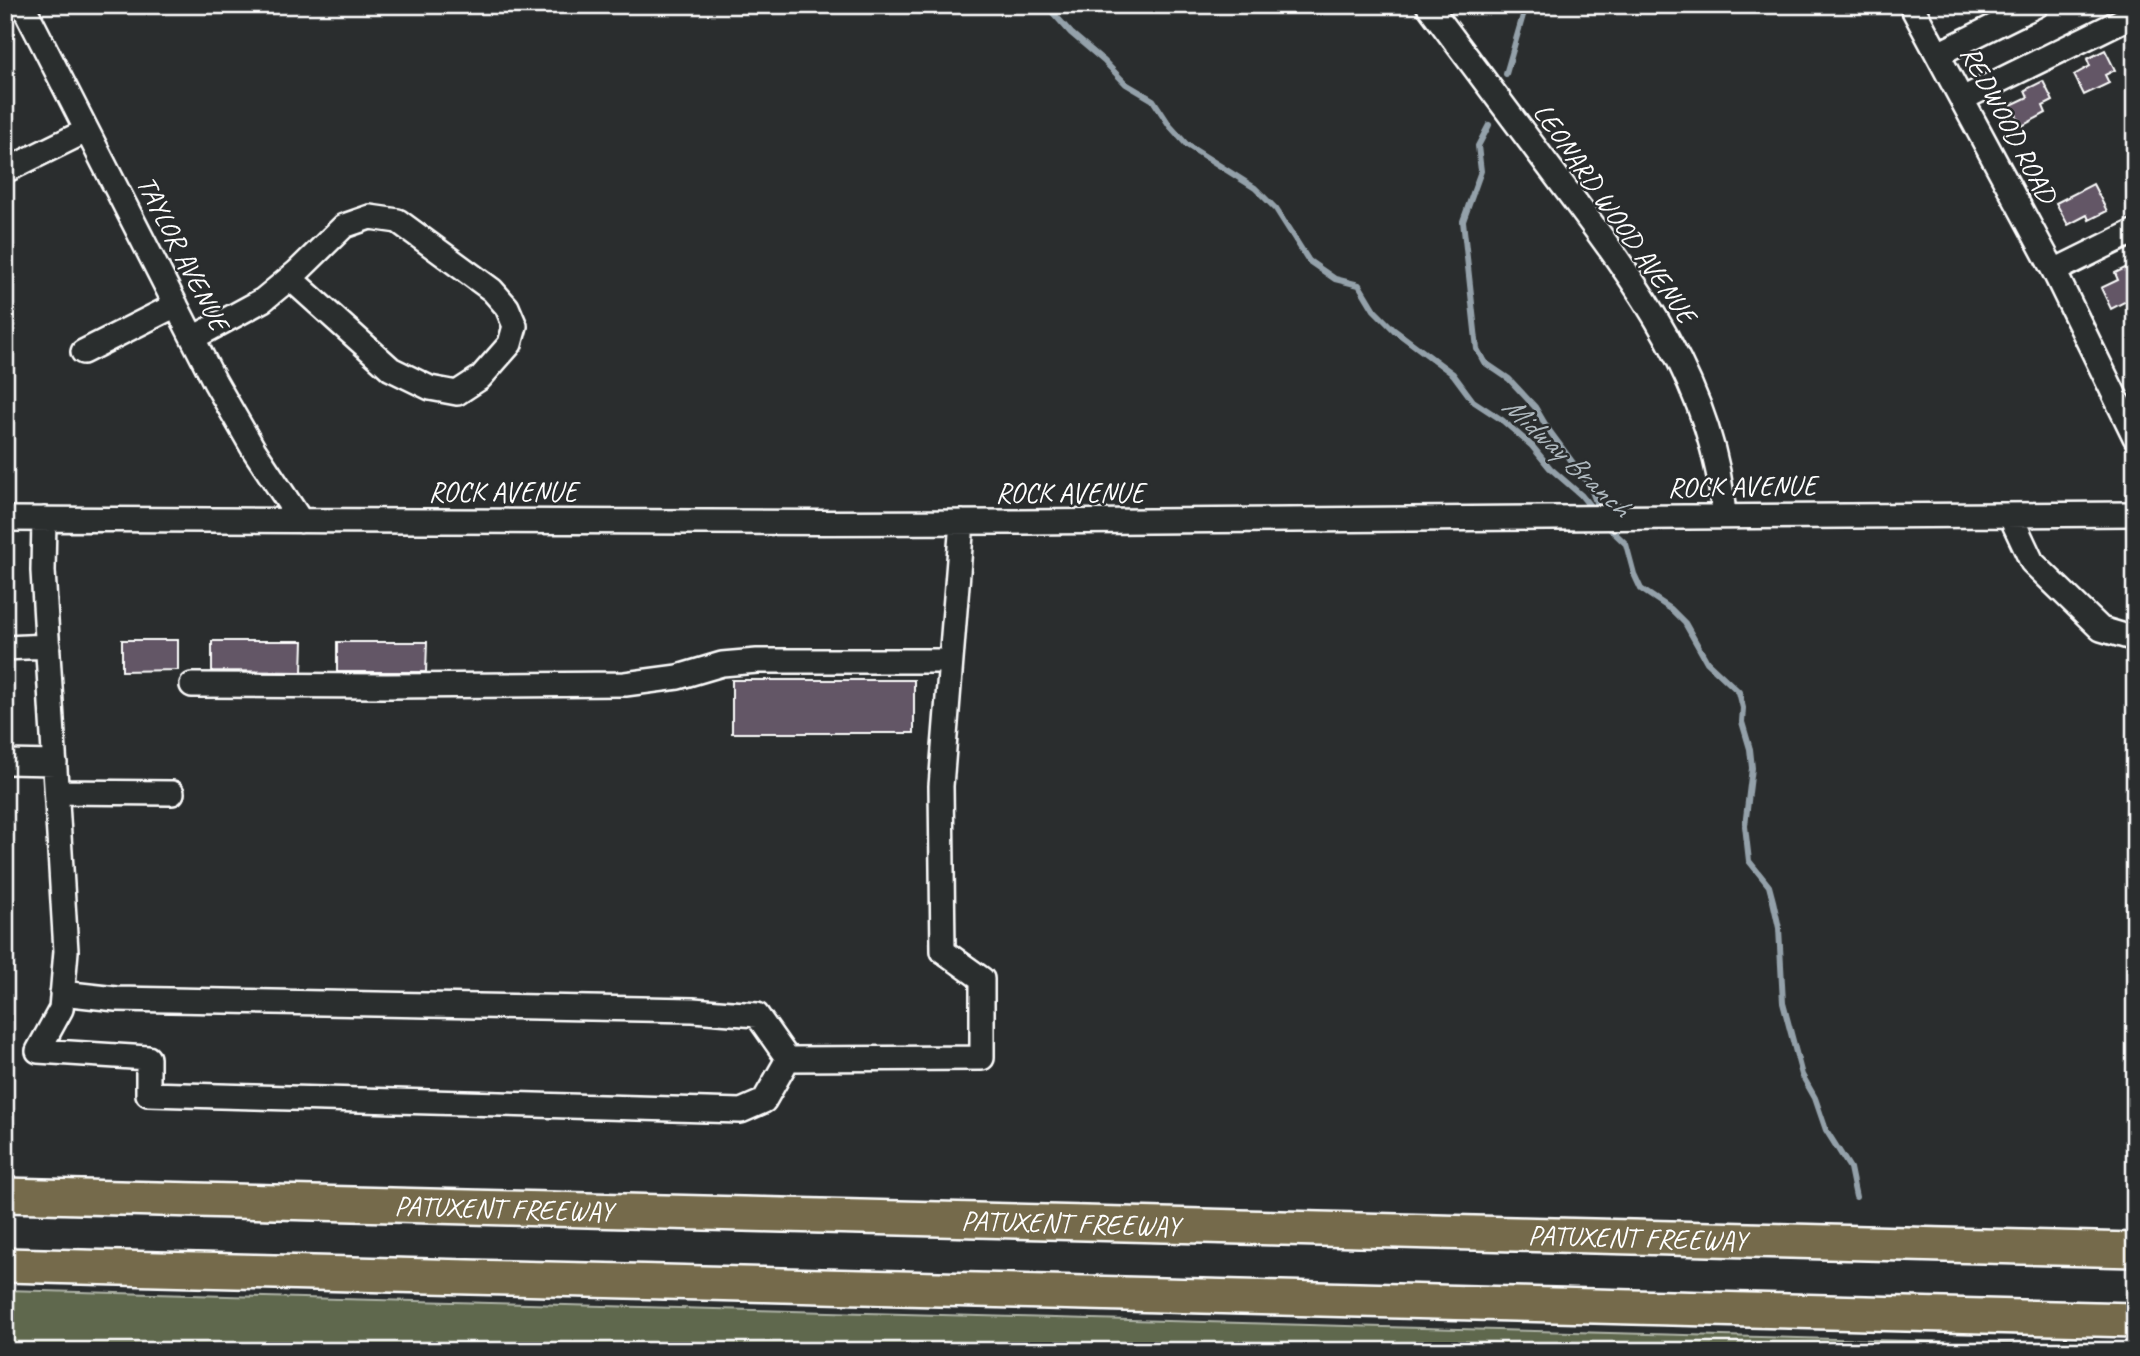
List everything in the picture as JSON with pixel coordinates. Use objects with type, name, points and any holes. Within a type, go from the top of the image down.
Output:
[{"type":"highway","name":"PATUXENT FREEWAY","points":[[5,1195],[2135,1250]]},
{"type":"highway","points":[[5,1265],[2135,1320]]},
{"type":"street","name":"TAYLOR AVENUE","points":[[23,5],[193,338],[254,450],[302,521]]},
{"type":"street","name":"LEONARD WOOD AVENUE","points":[[1428,5],[1612,251],[1656,318],[1681,363],[1704,417],[1721,481],[1724,515]]},
{"type":"street","name":"REDWOOD ROAD","points":[[1911,5],[2054,271],[2135,437]]},
{"type":"street","points":[[1938,54],[2037,5]]},
{"type":"street","points":[[1962,99],[2135,13]]},
{"type":"street","points":[[5,171],[86,131]]},
{"type":"street","points":[[193,338],[263,300],[344,226],[370,217],[398,221],[492,290],[507,307],[515,326],[510,344],[480,378],[457,393],[430,388],[391,369],[290,278]]},
{"type":"street","points":[[2054,271],[2135,231]]},
{"type":"street","points":[[83,352],[176,305]]},
{"type":"street","name":"ROCK AVENUE","points":[[5,519],[962,522],[2135,514]]},
{"type":"street","points":[[2010,515],[2032,562],[2101,629],[2135,639]]},
{"type":"street","points":[[44,519],[43,571],[66,951],[61,1009],[38,1051],[148,1058],[148,1094],[741,1111],[764,1101],[788,1059]]},
{"type":"street","points":[[788,1059],[982,1058],[982,979],[943,951],[941,786],[962,522]]},
{"type":"street","points":[[5,648],[48,646]]},
{"type":"street","points":[[192,685],[625,684],[678,677],[722,664],[757,661],[950,662]]},
{"type":"street","points":[[5,762],[55,763]]},
{"type":"street","points":[[57,792],[172,793]]},
{"type":"street","points":[[62,993],[116,999],[706,1011],[757,1016],[788,1059]]},
{"type":"green space","points":[[5,1290],[2135,1347],[2135,1351],[5,1351]]},
{"type":"building","points":[[2105,50],[2115,70],[2105,75],[2109,83],[2084,95],[2074,75],[2090,66],[2087,59]]},
{"type":"building","points":[[2043,81],[2053,101],[2043,106],[2046,113],[2022,126],[2011,105],[2028,97],[2025,90]]},
{"type":"building","points":[[2093,184],[2107,211],[2089,220],[2087,215],[2068,225],[2056,203]]},
{"type":"building","points":[[2135,263],[2135,314],[2128,300],[2111,309],[2101,288],[2118,280],[2115,273]]},
{"type":"building","points":[[122,640],[178,640],[178,670],[122,671]]},
{"type":"building","points":[[212,641],[303,641],[302,672],[212,671]]},
{"type":"building","points":[[337,642],[427,642],[426,672],[337,672]]},
{"type":"building","points":[[732,680],[914,680],[914,733],[732,733]]},
{"type":"waterway","name":"Midway Branch","points":[[1046,5],[1071,33],[1126,84],[1153,100],[1170,126],[1187,145],[1255,188],[1276,209],[1309,261],[1335,279],[1359,285],[1374,310],[1394,330],[1453,374],[1473,401],[1502,420],[1532,446],[1550,468],[1581,495],[1594,511]]},
{"type":"waterway","points":[[1506,74],[1526,5]]},
{"type":"waterway","points":[[1489,125],[1478,146],[1481,171],[1463,221],[1477,349],[1484,362],[1509,379],[1535,407],[1590,486],[1600,513]]},
{"type":"waterway","name":"Midway Branch","points":[[1606,525],[1626,544],[1641,589],[1671,609],[1685,623],[1707,662],[1739,692],[1743,708],[1742,722],[1752,768],[1745,826],[1749,861],[1769,886],[1773,901],[1779,928],[1783,1003],[1802,1075],[1815,1098],[1826,1130],[1850,1168],[1856,1197]]}]
